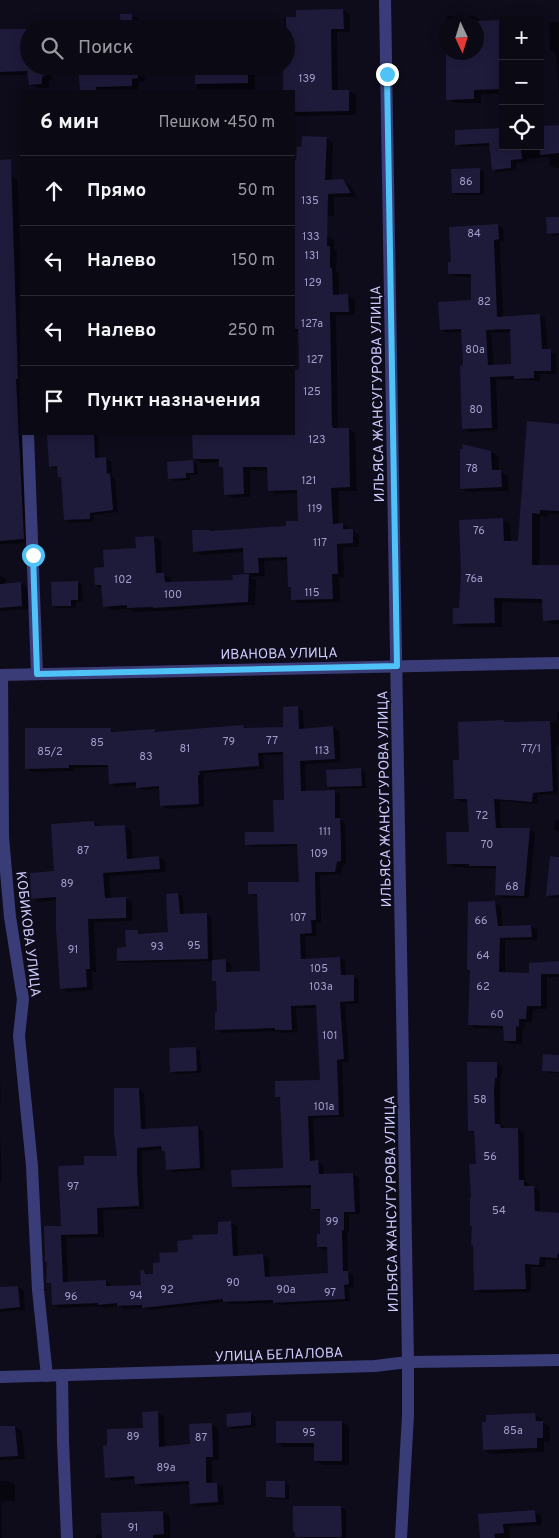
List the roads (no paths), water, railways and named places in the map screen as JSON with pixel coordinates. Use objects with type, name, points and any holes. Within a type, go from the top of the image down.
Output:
[{"type":"street","name":"ИЛЬЯСА ЖАНСУГУРОВА УЛИЦА","points":[[385,0],[408,1362],[408,1415],[401,1538]]},
{"type":"street","points":[[28,435],[37,674]]},
{"type":"street","name":"ИВАНОВА УЛИЦА","points":[[1,675],[559,663]]},
{"type":"street","name":"КОБИКОВА УЛИЦА","points":[[1,675],[2,837],[10,917],[24,999],[19,1036],[32,1166],[38,1290],[47,1376]]},
{"type":"street","name":"УЛИЦА БЕЛАЛОВА","points":[[0,1377],[375,1366],[408,1362],[559,1360]]},
{"type":"street","points":[[62,1375],[62,1441],[67,1538]]}]
